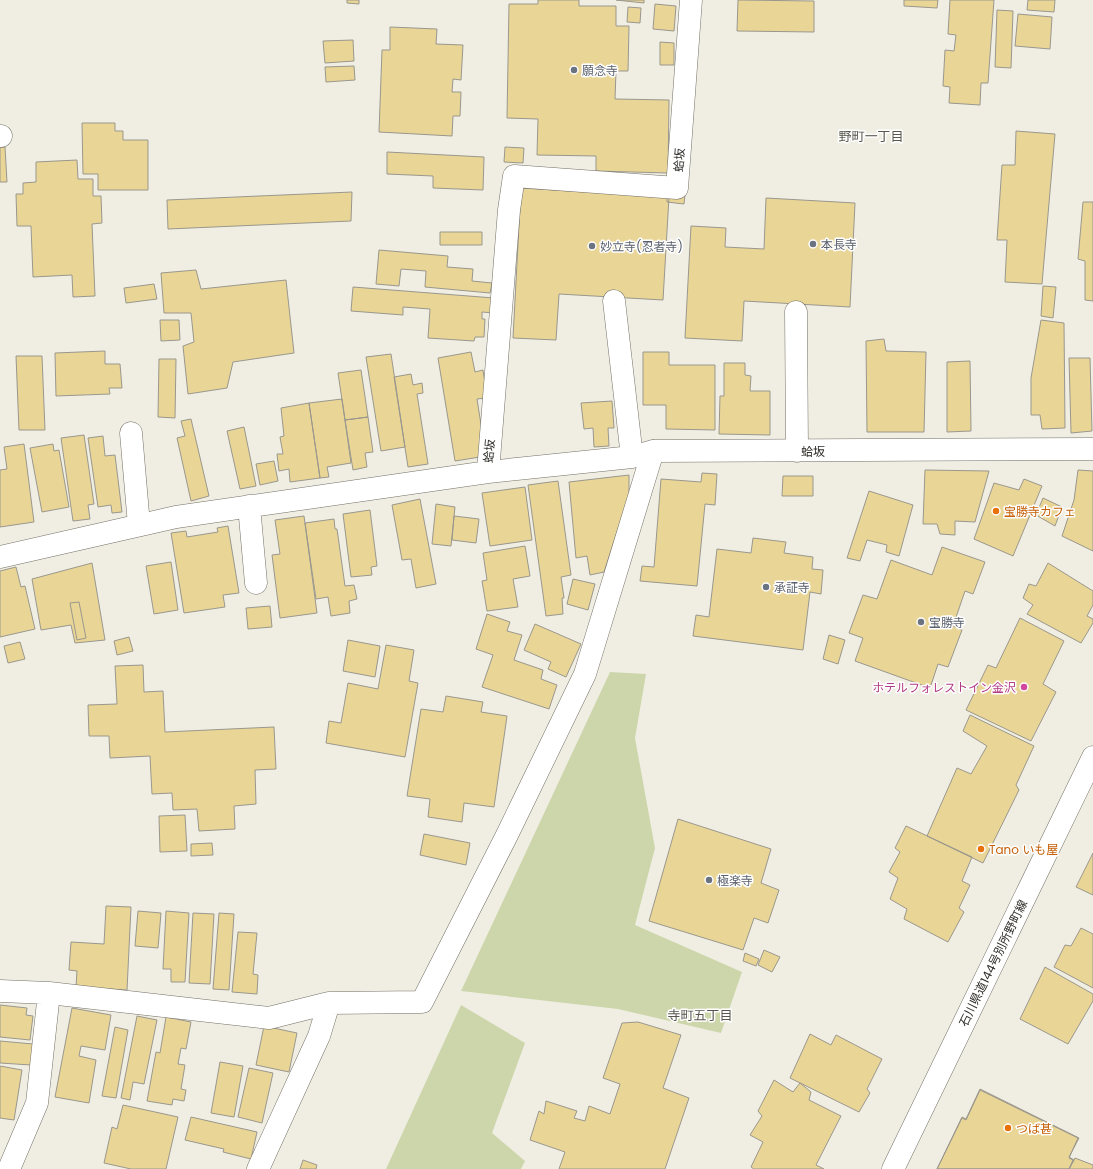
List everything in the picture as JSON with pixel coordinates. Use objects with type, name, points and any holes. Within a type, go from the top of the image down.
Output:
[{"type":"street","name":"蛤坂","points":[[691,0],[676,188],[514,176],[508,210],[488,472],[632,457],[653,451],[1093,449]]},
{"type":"street","points":[[614,301],[632,457]]},
{"type":"street","points":[[796,312],[797,451]]},
{"type":"street","points":[[130,433],[139,525]]},
{"type":"street","points":[[0,991],[49,993],[269,1018],[329,1003],[422,1002],[510,828],[585,674],[653,451]]},
{"type":"street","points":[[0,556],[176,516],[488,472]]},
{"type":"street","points":[[249,506],[256,583]]},
{"type":"street","name":"石川県道144号別所野町線","points":[[893,1169],[1093,757]]},
{"type":"street","points":[[9,1169],[37,1103],[49,993]]},
{"type":"street","points":[[258,1169],[319,1036],[329,1003]]},
{"type":"green space","points":[[610,672],[646,674],[635,738],[655,848],[635,925],[742,972],[721,1033],[618,1009],[461,991]]},
{"type":"green space","points":[[461,1005],[525,1043],[492,1133],[525,1161],[521,1169],[386,1169]]},
{"type":"building","points":[[347,0],[359,0],[359,4],[347,3]]},
{"type":"building","points":[[538,0],[579,0],[579,6],[616,6],[616,26],[629,26],[628,71],[616,71],[615,99],[669,100],[668,173],[596,171],[596,156],[537,155],[538,119],[507,118],[509,4],[538,4]]},
{"type":"building","points":[[616,0],[644,0],[644,3]]},
{"type":"building","points":[[738,0],[814,1],[814,32],[737,31]]},
{"type":"building","points":[[904,0],[938,0],[937,8],[904,6]]},
{"type":"building","points":[[950,0],[994,0],[988,83],[981,83],[980,105],[949,103],[950,87],[943,86],[945,50],[954,51],[956,35],[948,34]]},
{"type":"building","points":[[1028,0],[1055,0],[1054,12],[1027,10]]},
{"type":"building","points":[[655,4],[676,6],[674,31],[653,29]]},
{"type":"building","points":[[628,7],[641,8],[640,23],[627,22]]},
{"type":"building","points":[[997,10],[1013,11],[1011,68],[995,67]]},
{"type":"building","points":[[1018,14],[1052,17],[1050,49],[1015,46]]},
{"type":"building","points":[[390,27],[437,29],[436,44],[463,45],[461,80],[453,79],[452,92],[461,92],[460,116],[453,116],[452,136],[379,132],[382,50],[390,50]]},
{"type":"building","points":[[353,40],[354,61],[325,63],[323,41]]},
{"type":"building","points":[[660,42],[674,43],[674,65],[660,65]]},
{"type":"building","points":[[354,66],[355,80],[326,82],[325,67]]},
{"type":"building","points":[[82,123],[115,123],[115,131],[123,131],[123,140],[148,140],[148,190],[98,190],[98,174],[83,174]]},
{"type":"building","points":[[1016,131],[1055,134],[1042,284],[1005,282],[1007,240],[997,240],[1002,165],[1015,165]]},
{"type":"building","points":[[0,147],[5,147],[7,182],[0,182]]},
{"type":"building","points":[[505,147],[524,148],[523,163],[504,162]]},
{"type":"building","points":[[387,152],[484,157],[483,190],[433,188],[433,176],[387,174]]},
{"type":"building","points":[[77,160],[78,179],[93,179],[93,196],[101,196],[102,223],[92,224],[95,296],[73,297],[72,275],[33,277],[31,226],[17,226],[16,194],[23,194],[23,183],[36,182],[36,162]]},
{"type":"building","name":"妙立寺(忍者寺)","points":[[521,188],[669,197],[663,300],[559,294],[556,340],[513,338]]},
{"type":"building","points":[[352,192],[351,221],[168,229],[167,200]]},
{"type":"building","points":[[667,194],[685,195],[684,204],[667,202]]},
{"type":"building","points":[[766,198],[855,203],[850,307],[744,301],[742,341],[685,338],[691,226],[726,228],[725,247],[764,249]]},
{"type":"building","points":[[1083,202],[1093,202],[1093,301],[1085,300],[1085,261],[1078,259]]},
{"type":"building","points":[[440,232],[482,232],[482,245],[440,245]]},
{"type":"building","points":[[379,250],[448,256],[447,267],[473,269],[472,281],[492,283],[490,293],[425,287],[426,271],[401,269],[399,286],[376,284]]},
{"type":"building","points":[[196,270],[201,289],[286,280],[294,353],[233,362],[227,388],[188,394],[183,346],[194,342],[191,313],[164,313],[161,273]]},
{"type":"building","points":[[154,284],[157,299],[126,303],[124,288]]},
{"type":"building","points":[[1043,286],[1056,287],[1053,318],[1041,316]]},
{"type":"building","points":[[353,287],[494,298],[494,313],[482,312],[482,319],[485,319],[484,337],[475,337],[474,341],[428,338],[430,309],[403,307],[403,315],[351,311]]},
{"type":"building","points":[[160,320],[179,320],[180,340],[161,341]]},
{"type":"building","points":[[1041,320],[1064,323],[1065,428],[1042,429],[1040,415],[1031,415],[1031,378]]},
{"type":"building","points":[[884,339],[886,351],[926,352],[924,432],[867,432],[866,341]]},
{"type":"building","points":[[105,351],[105,364],[120,364],[122,388],[109,388],[110,394],[56,396],[55,353]]},
{"type":"building","points":[[471,352],[475,372],[483,370],[487,398],[477,399],[486,456],[455,461],[438,358]]},
{"type":"building","points":[[643,352],[669,352],[669,365],[715,365],[715,430],[666,429],[666,405],[643,405]]},
{"type":"building","points":[[391,354],[405,447],[381,451],[366,357]]},
{"type":"building","points":[[16,356],[42,356],[45,430],[19,430]]},
{"type":"building","points":[[1069,358],[1090,358],[1092,431],[1071,433]]},
{"type":"building","points":[[159,359],[176,359],[175,418],[158,417]]},
{"type":"building","points":[[970,361],[971,431],[947,432],[947,362]]},
{"type":"building","points":[[724,363],[745,363],[745,375],[751,376],[750,391],[770,391],[770,435],[719,434],[720,396],[724,396]]},
{"type":"building","points":[[361,370],[368,417],[345,420],[338,373]]},
{"type":"building","points":[[411,374],[413,385],[422,383],[423,393],[417,394],[428,464],[408,467],[394,377]]},
{"type":"building","points":[[342,399],[351,463],[327,467],[329,477],[320,478],[309,403]]},
{"type":"building","points":[[612,401],[614,428],[608,428],[609,446],[594,447],[593,428],[584,429],[581,403]]},
{"type":"building","points":[[309,403],[320,478],[290,482],[289,469],[279,471],[277,454],[283,454],[280,437],[284,436],[281,408]]},
{"type":"building","points":[[368,417],[373,452],[365,453],[367,467],[353,470],[345,420]]},
{"type":"building","points":[[191,419],[209,496],[191,501],[177,438],[185,436],[181,421]]},
{"type":"building","points":[[244,427],[256,486],[240,489],[227,431]]},
{"type":"building","points":[[84,435],[94,504],[88,505],[90,519],[73,521],[61,438]]},
{"type":"building","points":[[103,436],[105,456],[115,455],[122,512],[112,513],[111,505],[98,507],[88,438]]},
{"type":"building","points":[[24,444],[34,522],[0,527],[0,470],[7,469],[4,447]]},
{"type":"building","points":[[53,444],[54,451],[59,450],[69,507],[42,512],[30,448]]},
{"type":"building","points":[[274,461],[278,481],[260,485],[256,464]]},
{"type":"building","points":[[925,470],[989,471],[975,522],[955,521],[955,535],[940,534],[937,524],[923,524]]},
{"type":"building","points":[[1078,470],[1093,471],[1093,551],[1062,536],[1074,500]]},
{"type":"building","points":[[702,473],[717,474],[715,505],[705,504],[697,586],[640,581],[642,566],[654,567],[661,479],[701,482]]},
{"type":"building","points":[[629,475],[629,495],[604,572],[590,575],[587,556],[576,558],[569,482]]},
{"type":"building","points":[[783,476],[813,476],[813,496],[782,496]]},
{"type":"building","points":[[1024,479],[1042,486],[1013,556],[974,539],[994,483],[1019,490]]},
{"type":"building","points":[[558,481],[571,575],[561,577],[564,598],[562,598],[563,614],[546,616],[528,485]]},
{"type":"building","points":[[525,487],[532,540],[490,546],[482,493]]},
{"type":"building","points":[[869,491],[913,505],[899,556],[886,552],[887,545],[867,540],[860,561],[847,558]]},
{"type":"building","points":[[1043,498],[1062,507],[1055,526],[1036,515]]},
{"type":"building","points":[[420,499],[436,584],[416,588],[411,559],[402,560],[392,505]]},
{"type":"building","points":[[436,504],[455,507],[451,546],[432,544]]},
{"type":"building","points":[[370,510],[377,566],[371,567],[372,575],[351,577],[343,514]]},
{"type":"building","points":[[304,516],[317,613],[280,618],[272,555],[280,554],[275,520]]},
{"type":"building","points":[[454,516],[479,519],[476,543],[452,540]]},
{"type":"building","points":[[334,519],[335,529],[337,529],[345,586],[354,585],[357,599],[349,601],[350,613],[331,616],[328,597],[316,599],[305,523]]},
{"type":"building","points":[[228,526],[239,593],[223,595],[225,607],[184,613],[171,533],[186,531],[187,537],[218,532],[217,528]]},
{"type":"building","points":[[753,538],[786,542],[784,553],[813,557],[812,569],[823,570],[821,594],[810,592],[803,650],[693,636],[696,615],[709,617],[717,549],[751,553]]},
{"type":"building","points":[[525,546],[530,576],[513,579],[518,607],[487,611],[482,581],[487,580],[483,553]]},
{"type":"building","points":[[942,547],[985,562],[973,594],[965,591],[953,626],[962,630],[948,667],[938,664],[930,688],[855,661],[863,638],[849,633],[863,595],[877,599],[891,560],[932,575]]},
{"type":"building","points":[[171,562],[178,610],[154,614],[146,566]]},
{"type":"building","points":[[92,563],[105,640],[75,643],[71,625],[41,630],[32,579]]},
{"type":"building","points":[[1048,563],[1093,591],[1093,605],[1087,616],[1093,619],[1093,623],[1081,643],[1027,614],[1033,605],[1023,598],[1029,584],[1036,586]]},
{"type":"building","points":[[16,567],[21,587],[25,586],[35,629],[0,637],[0,571]]},
{"type":"building","points":[[573,579],[595,584],[588,610],[567,604]]},
{"type":"building","points":[[79,602],[86,638],[77,640],[70,603]]},
{"type":"building","points":[[270,606],[272,627],[248,629],[246,608]]},
{"type":"building","points":[[487,614],[510,622],[507,631],[522,635],[514,660],[543,670],[541,679],[557,685],[549,709],[482,687],[493,655],[476,649]]},
{"type":"building","points":[[1020,618],[1064,641],[1043,684],[1056,692],[1031,741],[966,710],[988,665],[996,668]]},
{"type":"building","points":[[535,624],[581,644],[566,677],[548,669],[551,662],[524,650]]},
{"type":"building","points":[[829,635],[845,640],[838,664],[823,659]]},
{"type":"building","points":[[129,637],[133,651],[117,655],[114,641]]},
{"type":"building","points":[[348,640],[380,646],[375,677],[343,671]]},
{"type":"building","points":[[20,642],[25,659],[8,663],[4,646]]},
{"type":"building","points":[[386,645],[414,650],[409,681],[418,683],[405,757],[326,743],[329,721],[341,723],[348,683],[378,689]]},
{"type":"building","points":[[143,665],[144,692],[163,691],[165,732],[274,727],[276,769],[255,770],[256,804],[234,806],[235,829],[199,831],[197,809],[173,810],[172,793],[152,794],[150,756],[110,758],[109,736],[89,736],[88,705],[117,704],[115,666]]},
{"type":"building","points":[[446,696],[483,702],[481,712],[507,716],[494,807],[464,803],[462,822],[428,817],[430,799],[407,796],[421,709],[443,712]]},
{"type":"building","points":[[970,715],[1034,746],[1016,785],[1019,790],[983,863],[927,836],[957,768],[971,774],[987,746],[963,731]]},
{"type":"building","points":[[185,815],[187,851],[160,852],[159,816]]},
{"type":"building","points":[[678,819],[771,849],[761,883],[779,890],[768,923],[754,918],[743,950],[649,921]]},
{"type":"building","points":[[906,826],[972,857],[962,881],[970,885],[959,908],[964,912],[948,942],[904,919],[907,909],[890,899],[898,878],[889,872],[900,852],[895,848]]},
{"type":"building","points":[[424,834],[470,843],[466,865],[420,855]]},
{"type":"building","points":[[212,843],[213,855],[191,856],[191,844]]},
{"type":"building","points":[[1093,853],[1093,895],[1076,887]]},
{"type":"building","points":[[106,906],[131,907],[127,990],[76,987],[77,971],[69,970],[71,942],[104,944]]},
{"type":"building","points":[[138,911],[161,913],[158,948],[135,946]]},
{"type":"building","points":[[166,911],[189,913],[185,982],[171,982],[171,969],[163,969]]},
{"type":"building","points":[[193,913],[214,914],[210,984],[189,983]]},
{"type":"building","points":[[219,913],[234,914],[229,990],[213,989]]},
{"type":"building","points":[[1081,928],[1093,934],[1093,988],[1054,967],[1065,945],[1071,946]]},
{"type":"building","points":[[238,932],[257,933],[253,974],[258,975],[257,994],[232,992]]},
{"type":"building","points":[[764,950],[780,957],[772,972],[758,965]]},
{"type":"building","points":[[745,953],[759,959],[756,966],[743,961]]},
{"type":"building","points":[[1045,967],[1093,994],[1093,1001],[1068,1044],[1020,1019]]},
{"type":"building","points":[[0,1005],[27,1008],[26,1015],[33,1016],[30,1040],[0,1037]]},
{"type":"building","points":[[72,1008],[111,1015],[105,1050],[81,1046],[79,1056],[96,1060],[89,1103],[55,1097]]},
{"type":"building","points":[[137,1016],[157,1020],[144,1084],[133,1082],[130,1100],[121,1098]]},
{"type":"building","points":[[166,1017],[191,1022],[186,1049],[181,1048],[178,1064],[185,1065],[181,1089],[186,1090],[184,1101],[173,1099],[172,1105],[147,1101],[156,1052],[160,1053]]},
{"type":"building","points":[[638,1022],[681,1035],[663,1088],[689,1098],[665,1169],[559,1169],[565,1152],[530,1140],[539,1111],[544,1114],[546,1101],[577,1111],[574,1118],[585,1121],[589,1106],[610,1114],[620,1084],[603,1078],[622,1023]]},
{"type":"building","points":[[264,1026],[297,1033],[289,1072],[256,1065]]},
{"type":"building","points":[[115,1027],[128,1030],[116,1098],[102,1096]]},
{"type":"building","points":[[810,1034],[831,1045],[836,1035],[882,1059],[867,1089],[870,1093],[859,1112],[790,1078]]},
{"type":"building","points":[[0,1041],[33,1044],[31,1065],[0,1063]]},
{"type":"building","points":[[220,1062],[243,1066],[234,1117],[211,1113]]},
{"type":"building","points":[[0,1066],[22,1070],[14,1120],[0,1118]]},
{"type":"building","points":[[249,1068],[273,1073],[262,1123],[238,1117]]},
{"type":"building","points":[[774,1080],[793,1092],[800,1083],[811,1092],[809,1100],[841,1116],[816,1165],[824,1169],[754,1169],[751,1167],[763,1142],[750,1135],[762,1116],[758,1111]]},
{"type":"building","name":"つば甚","points":[[980,1089],[1079,1138],[1069,1157],[1074,1160],[1069,1169],[937,1169],[962,1117],[966,1119]]},
{"type":"building","name":"つば甚","points":[[980,1090],[1078,1138],[1069,1158],[1073,1160],[1069,1169],[937,1169],[962,1118],[966,1120]]},
{"type":"building","points":[[123,1105],[178,1117],[166,1169],[131,1169],[104,1163],[112,1127],[117,1129]]},
{"type":"building","points":[[191,1117],[257,1132],[251,1159],[223,1152],[224,1149],[185,1140]]},
{"type":"building","points":[[1075,1158],[1093,1165],[1093,1169],[1069,1169]]},
{"type":"building","points":[[303,1160],[317,1165],[316,1169],[300,1169]]},
{"type":"place","name":"願念寺","points":[[574,70]]},
{"type":"place","name":"本長寺","points":[[813,244]]},
{"type":"place","name":"妙立寺(忍者寺)","points":[[592,246]]},
{"type":"place","name":"宝勝寺カフェ","points":[[996,511]]},
{"type":"place","name":"承証寺","points":[[766,587]]},
{"type":"place","name":"宝勝寺","points":[[921,622]]},
{"type":"place","name":"ホテルフォレストイン金沢","points":[[1024,687]]},
{"type":"place","name":"Tano いも屋","points":[[981,849]]},
{"type":"place","name":"極楽寺","points":[[709,880]]},
{"type":"place","name":"つば甚","points":[[1008,1128]]},
{"type":"district","name":"野町一丁目","points":[[871,136]]},
{"type":"district","name":"寺町五丁目","points":[[700,1015]]}]
